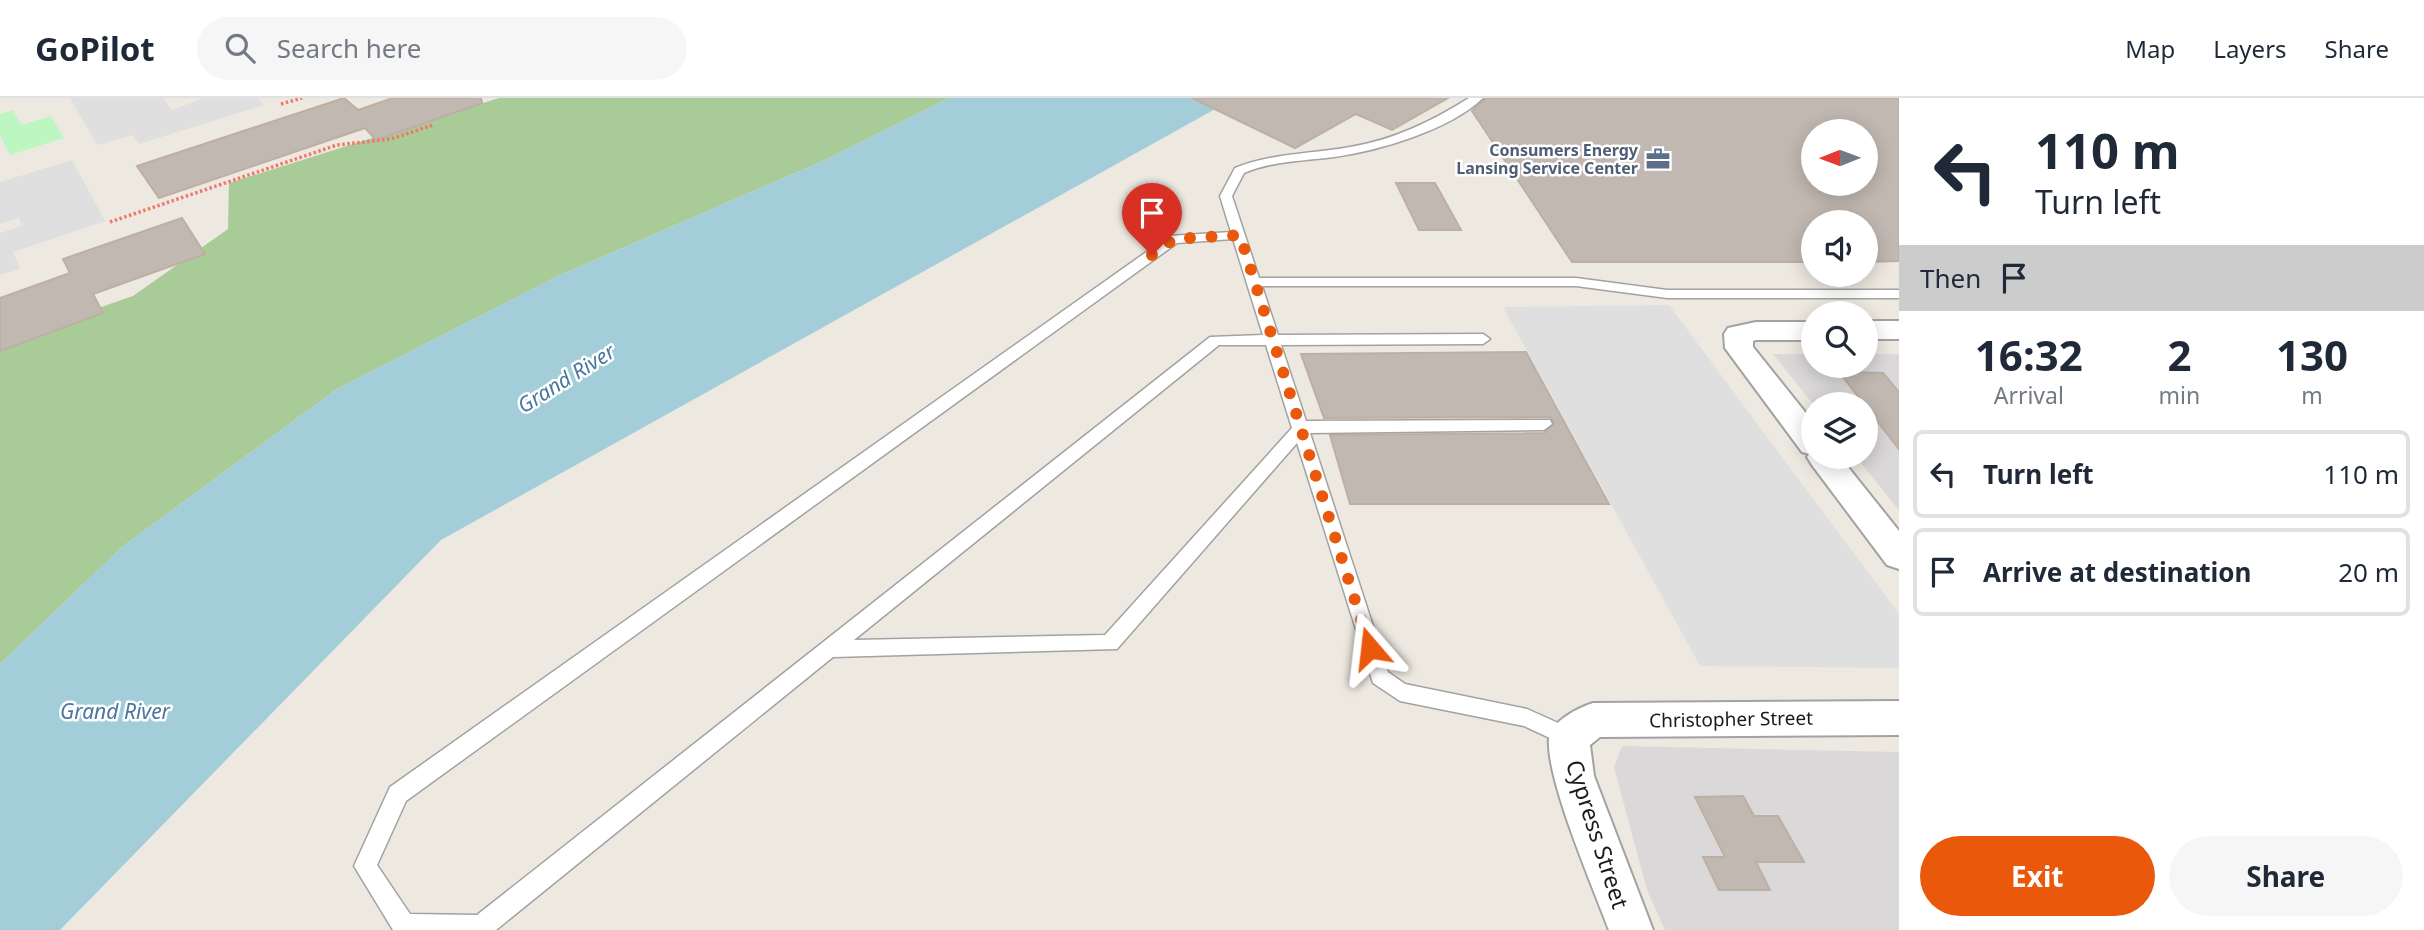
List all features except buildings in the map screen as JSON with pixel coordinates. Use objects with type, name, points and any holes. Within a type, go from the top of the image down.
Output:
[{"type":"street","points":[[1878,330],[1899,330]]},
{"type":"street","points":[[1801,331],[1756,331],[1738,334],[1739,348],[1801,428]]},
{"type":"street","points":[[1832,469],[1899,556]]},
{"type":"street","name":"Christopher Street","points":[[1569,738],[1592,720],[1899,718]]},
{"type":"street","name":"Cypress Street","points":[[1569,738],[1574,776],[1630,930]]},
{"type":"lane","points":[[1476,98],[1446,117],[1397,140],[1350,151],[1274,159],[1239,171],[1231,182],[1227,196],[1380,677],[1400,692],[1527,718],[1569,738]]},
{"type":"lane","points":[[1240,235],[1174,239],[398,794],[365,866],[404,926],[481,927],[1215,340],[1483,339]]},
{"type":"lane","points":[[1256,282],[1576,282],[1667,294],[1899,294]]},
{"type":"lane","points":[[829,649],[1110,643],[1302,427],[1544,424]]},
{"type":"path","points":[[281,104],[302,98]]},
{"type":"path","points":[[110,222],[337,145],[391,139],[433,125]]},
{"type":"shaded area","points":[[70,98],[163,98],[172,110],[204,98],[258,98],[264,105],[139,144],[133,135],[97,145]]},
{"type":"shaded area","points":[[72,160],[105,221],[13,252],[20,269],[0,275],[0,233],[22,226],[19,218],[0,224],[0,182]]},
{"type":"shaded area","points":[[1669,305],[1899,614],[1899,668],[1700,666],[1503,307]]},
{"type":"shaded area","points":[[1773,354],[1801,354],[1801,378],[1878,378],[1878,354],[1899,354],[1899,510],[1866,469],[1878,469],[1878,392],[1803,392]]},
{"type":"shaded area","points":[[1622,746],[1899,752],[1899,930],[1665,930],[1647,890],[1614,767]]},
{"type":"green space","points":[[499,98],[949,98],[823,161],[558,276],[337,389],[122,547],[0,664],[0,342],[133,296],[228,229],[229,183]]},
{"type":"green space","points":[[13,110],[21,125],[51,116],[64,138],[10,155],[0,135],[0,114]]},
{"type":"water","name":"Grand River","points":[[949,98],[1235,98],[441,540],[60,930],[0,930],[0,664],[122,547],[337,389],[558,276],[823,161]]},
{"type":"place","name":"Consumers Energy Lansing Service Center","points":[[1658,159]]},
{"type":"route","points":[[1152,255],[1174,239],[1240,235],[1370,648]]}]
